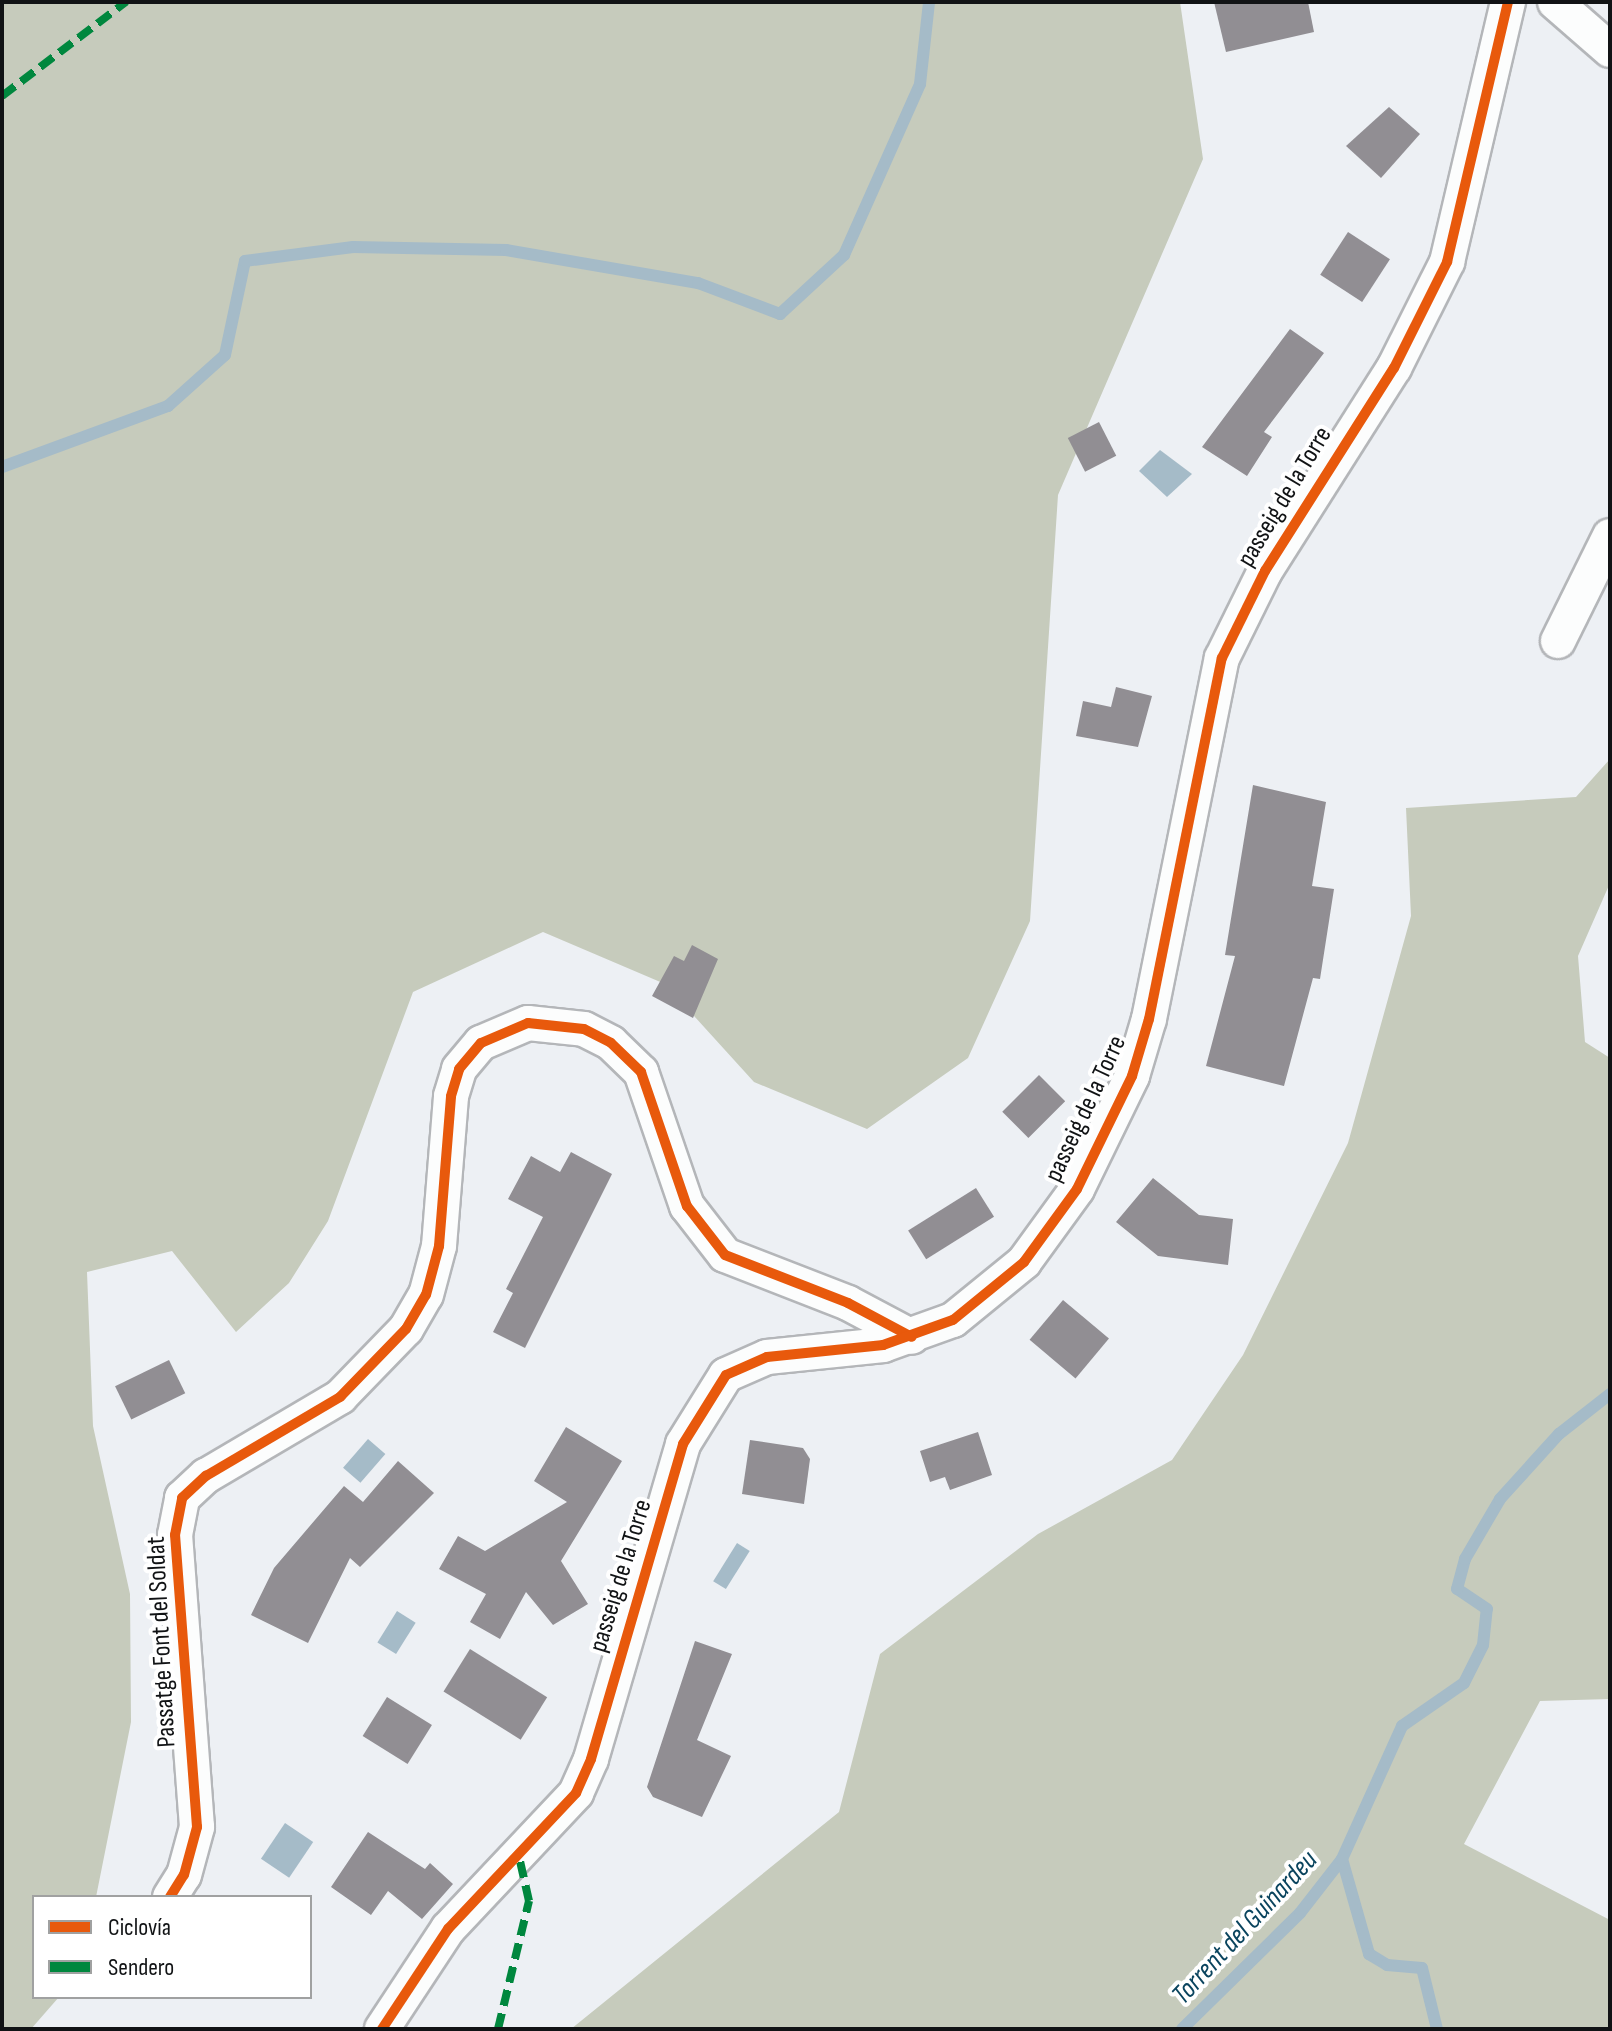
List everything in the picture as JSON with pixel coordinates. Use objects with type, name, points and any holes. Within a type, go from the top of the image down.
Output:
[{"type":"street","name":"passeig de la Torre","points":[[382,2029],[448,1929],[576,1793],[591,1759],[683,1444],[712,1391],[726,1375],[767,1357],[912,1337],[953,1320],[1024,1262],[1077,1189],[1132,1076],[1153,1005],[1222,658],[1239,616],[1394,368],[1441,275],[1508,2]]},
{"type":"street","points":[[1555,2],[1610,50]]},
{"type":"street","points":[[1558,641],[1610,536]]},
{"type":"street","name":"Passatge Font del Soldat","points":[[171,1895],[184,1875],[197,1827],[175,1535],[182,1498],[206,1476],[340,1397],[377,1366],[406,1329],[426,1295],[439,1246],[451,1096],[459,1069],[481,1043],[541,1023],[584,1029],[611,1043],[641,1072],[687,1206],[725,1255],[848,1303],[912,1337]]},
{"type":"green space","points":[[2,2],[1180,2],[1203,159],[1058,495],[1030,921],[968,1058],[867,1129],[754,1082],[665,984],[543,932],[413,992],[328,1221],[289,1283],[236,1332],[172,1251],[87,1272],[93,1426],[130,1594],[131,1722],[96,1895],[32,1895],[32,1999],[57,1999],[31,2029],[2,2029]]},
{"type":"green space","points":[[1610,759],[1610,883],[1578,956],[1585,1042],[1610,1058],[1610,1699],[1540,1701],[1464,1844],[1610,1920],[1610,2029],[571,2029],[839,1812],[880,1654],[1038,1534],[1172,1460],[1243,1355],[1348,1143],[1411,916],[1406,808],[1576,797]]},
{"type":"water","points":[[1160,450],[1192,474],[1167,497],[1139,471]]},
{"type":"water","points":[[368,1439],[385,1454],[360,1483],[343,1468]]},
{"type":"water","points":[[737,1543],[750,1551],[726,1589],[713,1581]]},
{"type":"water","points":[[397,1611],[416,1623],[396,1654],[377,1642]]},
{"type":"water","points":[[285,1823],[313,1842],[289,1878],[261,1859]]},
{"type":"building","points":[[1214,2],[1308,2],[1314,32],[1226,52]]},
{"type":"building","points":[[1389,107],[1420,134],[1381,178],[1346,146]]},
{"type":"building","points":[[1348,232],[1390,259],[1362,302],[1320,275]]},
{"type":"building","points":[[1290,329],[1324,353],[1264,432],[1272,437],[1247,476],[1202,447]]},
{"type":"building","points":[[1099,422],[1116,456],[1085,472],[1068,438]]},
{"type":"building","points":[[1116,687],[1152,696],[1138,747],[1076,736],[1083,701],[1111,707]]},
{"type":"building","points":[[1253,785],[1326,802],[1312,886],[1334,889],[1320,979],[1313,978],[1284,1086],[1206,1066],[1235,956],[1225,955]]},
{"type":"building","points":[[692,945],[718,959],[693,1018],[652,996],[674,956],[684,961]]},
{"type":"building","points":[[1039,1075],[1065,1101],[1028,1138],[1002,1112]]},
{"type":"building","points":[[571,1152],[612,1174],[525,1348],[493,1332],[513,1293],[506,1289],[543,1217],[508,1199],[531,1156],[560,1172]]},
{"type":"building","points":[[1153,1178],[1199,1215],[1233,1219],[1228,1265],[1158,1256],[1116,1222]]},
{"type":"building","points":[[976,1188],[994,1217],[926,1259],[908,1230]]},
{"type":"building","points":[[1063,1300],[1109,1339],[1076,1378],[1030,1340]]},
{"type":"building","points":[[169,1360],[185,1393],[131,1420],[115,1386]]},
{"type":"building","points":[[566,1427],[622,1461],[561,1561],[588,1604],[553,1625],[526,1592],[500,1639],[470,1622],[486,1594],[439,1569],[458,1536],[485,1551],[567,1502],[534,1481]]},
{"type":"building","points":[[978,1432],[992,1475],[950,1490],[945,1477],[930,1482],[920,1451]]},
{"type":"building","points":[[750,1440],[803,1448],[810,1459],[804,1504],[742,1494]]},
{"type":"building","points":[[398,1461],[434,1493],[360,1567],[350,1558],[308,1643],[251,1615],[274,1568],[344,1486],[363,1502]]},
{"type":"building","points":[[695,1641],[732,1654],[697,1740],[731,1756],[702,1817],[653,1797],[647,1787]]},
{"type":"building","points":[[470,1649],[547,1697],[521,1740],[444,1691]]},
{"type":"building","points":[[387,1697],[432,1725],[408,1764],[363,1736]]},
{"type":"building","points":[[368,1832],[425,1869],[430,1863],[453,1884],[422,1919],[388,1891],[371,1915],[331,1887]]},
{"type":"waterway","points":[[2,467],[168,406],[225,355],[245,261],[353,247],[506,250],[698,283],[780,314],[844,255],[920,84],[929,2]]},
{"type":"waterway","name":"Torrent del Guinardeu","points":[[1182,2029],[1300,1913],[1342,1859],[1402,1726],[1464,1683],[1483,1645],[1487,1609],[1457,1589],[1465,1559],[1500,1499],[1559,1434],[1610,1394]]},
{"type":"waterway","points":[[1342,1859],[1369,1954],[1387,1965],[1422,1968],[1437,2029]]},
{"type":"marked path","points":[[2,96],[126,2]]},
{"type":"marked path","points":[[498,2029],[529,1901],[518,1852]]},
{"type":"cycle path","points":[[382,2029],[448,1929],[576,1793],[591,1759],[683,1444],[726,1375],[767,1357],[883,1345],[953,1320],[1024,1262],[1077,1189],[1132,1076],[1149,1019],[1222,658],[1265,571],[1394,368],[1447,262],[1508,2]]},
{"type":"cycle path","points":[[171,1895],[184,1875],[197,1827],[175,1535],[182,1498],[206,1476],[340,1397],[406,1329],[426,1295],[439,1246],[451,1096],[459,1069],[481,1043],[528,1023],[584,1029],[611,1043],[641,1072],[687,1206],[725,1255],[848,1303],[912,1337]]}]
